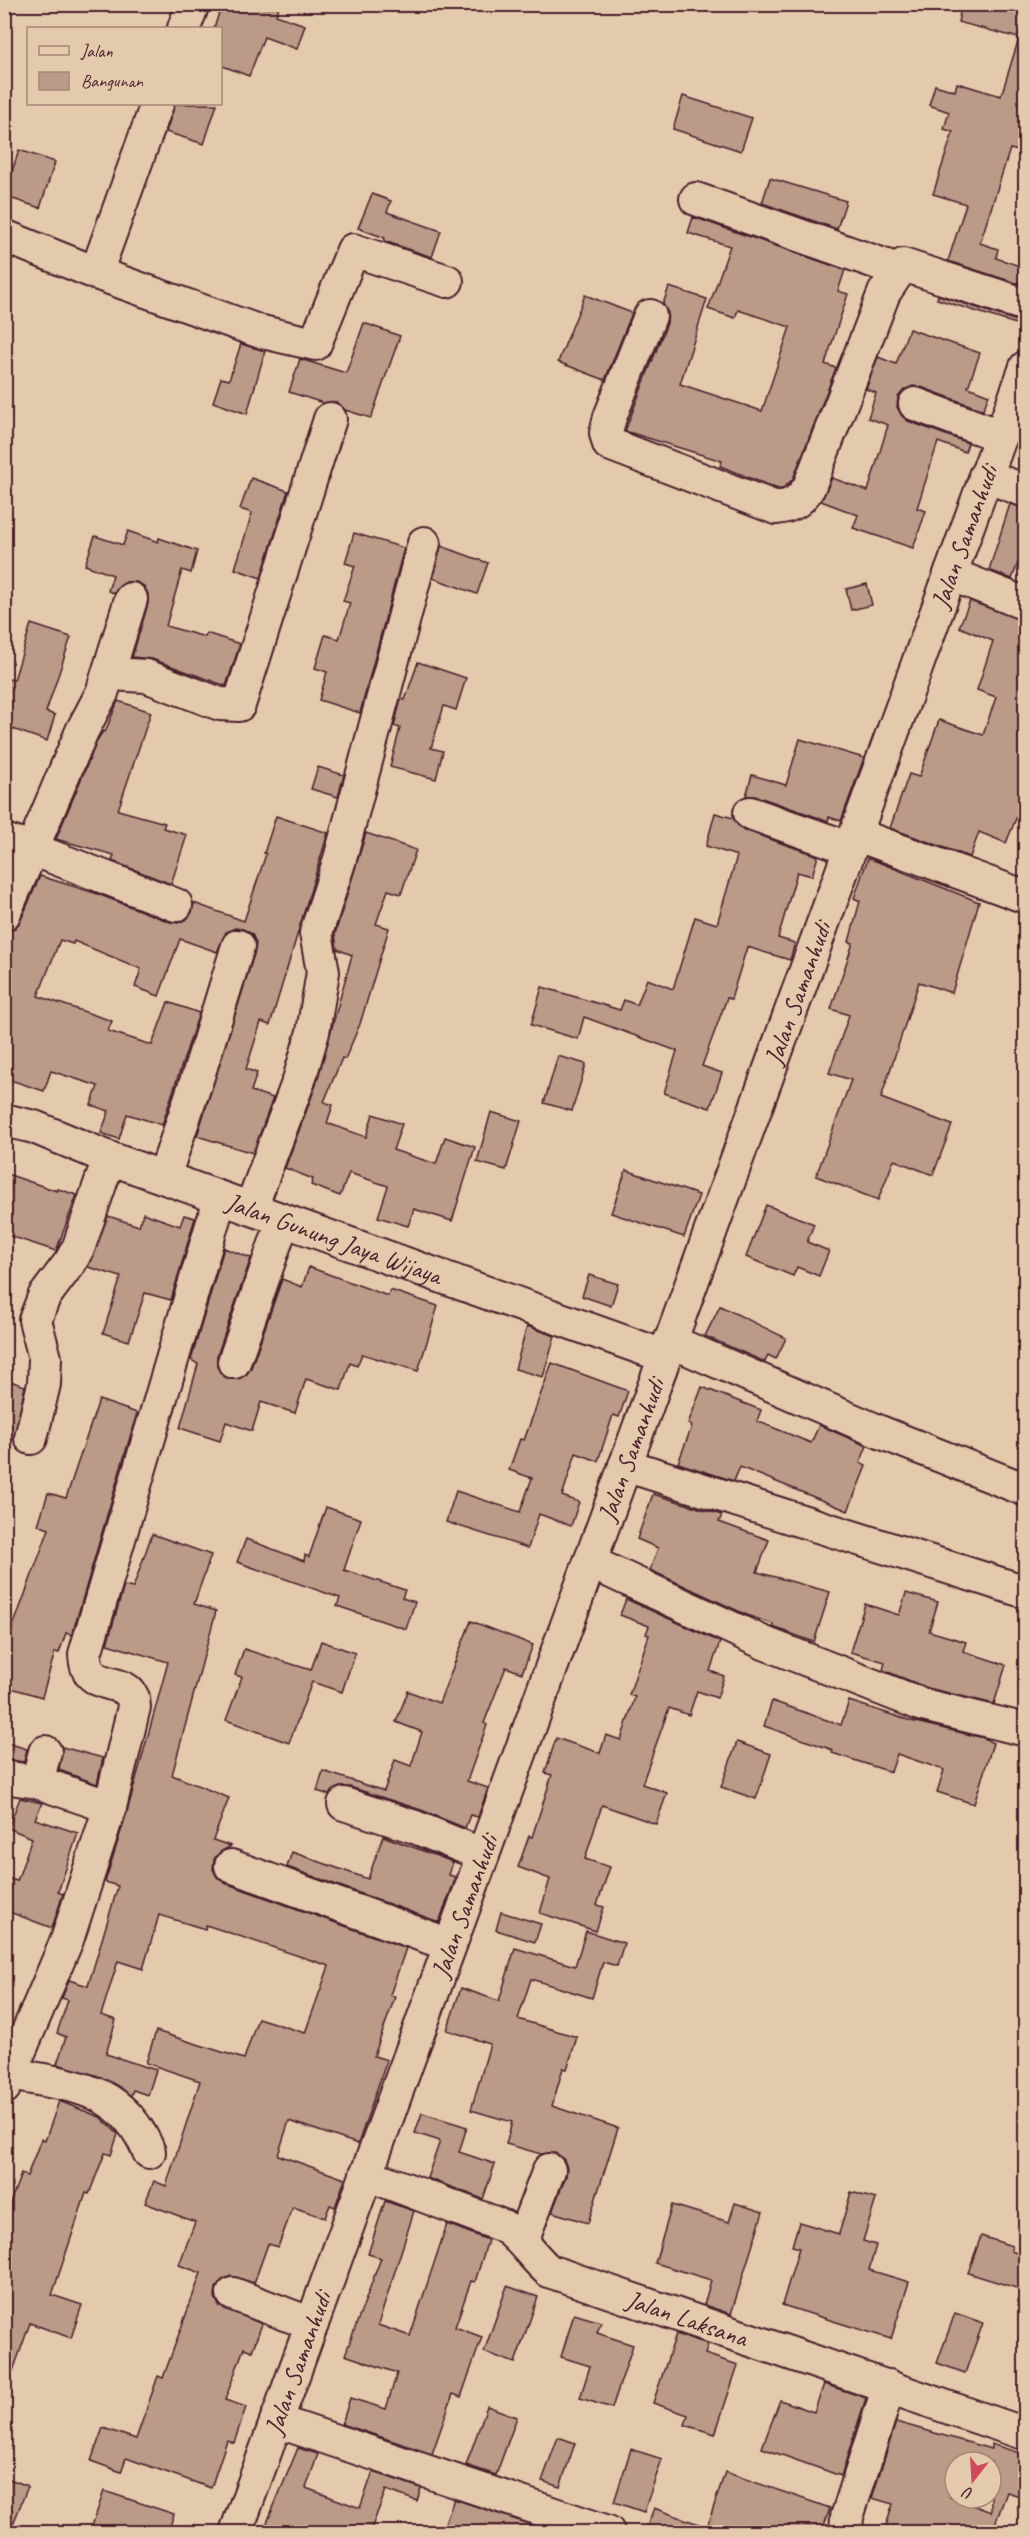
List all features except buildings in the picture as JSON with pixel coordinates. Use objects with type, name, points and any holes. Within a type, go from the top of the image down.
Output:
[{"type":"street","points":[[184,27],[193,4]]},
{"type":"street","points":[[96,273],[157,105]]},
{"type":"street","points":[[696,199],[898,270]]},
{"type":"street","points":[[4,236],[96,273],[258,331],[315,344],[353,250],[447,281]]},
{"type":"street","points":[[650,316],[610,417],[606,433],[609,444],[760,504],[776,508],[791,507],[802,498],[809,487],[884,293],[903,265],[1026,305]]},
{"type":"street","name":"Jalan Samanhudi","points":[[236,2532],[985,476],[1023,384]]},
{"type":"street","points":[[915,404],[1000,436]]},
{"type":"street","points":[[110,674],[146,676],[220,704],[239,705],[330,419]]},
{"type":"street","points":[[985,476],[1026,491]]},
{"type":"street","points":[[251,1208],[299,1080],[313,1032],[323,972],[316,933],[340,859],[424,543]]},
{"type":"street","points":[[950,574],[1026,604]]},
{"type":"street","points":[[4,915],[18,844],[110,674],[131,599]]},
{"type":"street","points":[[750,813],[853,841],[1026,897]]},
{"type":"street","points":[[18,844],[176,905]]},
{"type":"street","points":[[164,1177],[238,946]]},
{"type":"street","name":"Jalan Gunung Jaya Wijaya","points":[[5,1123],[34,1127],[109,1158],[283,1221],[668,1348],[1026,1490]]},
{"type":"street","points":[[31,1437],[44,1384],[45,1358],[35,1320],[44,1297],[60,1277],[79,1246],[109,1158]]},
{"type":"street","points":[[149,2152],[129,2115],[111,2100],[81,2089],[7,2081],[67,1940],[110,1808],[134,1707],[133,1698],[124,1688],[106,1684],[96,1678],[86,1665],[85,1654],[220,1198]]},
{"type":"street","points":[[234,1362],[283,1221]]},
{"type":"street","points":[[625,1465],[1026,1592]]},
{"type":"street","points":[[590,1562],[764,1643],[912,1701],[1026,1730]]},
{"type":"street","points":[[37,1782],[45,1752]]},
{"type":"street","points":[[4,1777],[37,1782],[110,1808]]},
{"type":"street","points":[[344,1804],[415,1827],[483,1855]]},
{"type":"street","points":[[231,1866],[450,1945]]},
{"type":"street","points":[[522,2241],[549,2170]]},
{"type":"street","name":"Jalan Laksana","points":[[366,2174],[503,2226],[522,2241],[529,2253],[549,2271],[1026,2434]]},
{"type":"street","points":[[233,2295],[312,2324]]},
{"type":"street","points":[[846,2532],[847,2517],[889,2386]]},
{"type":"street","points":[[276,2421],[608,2532]]}]
